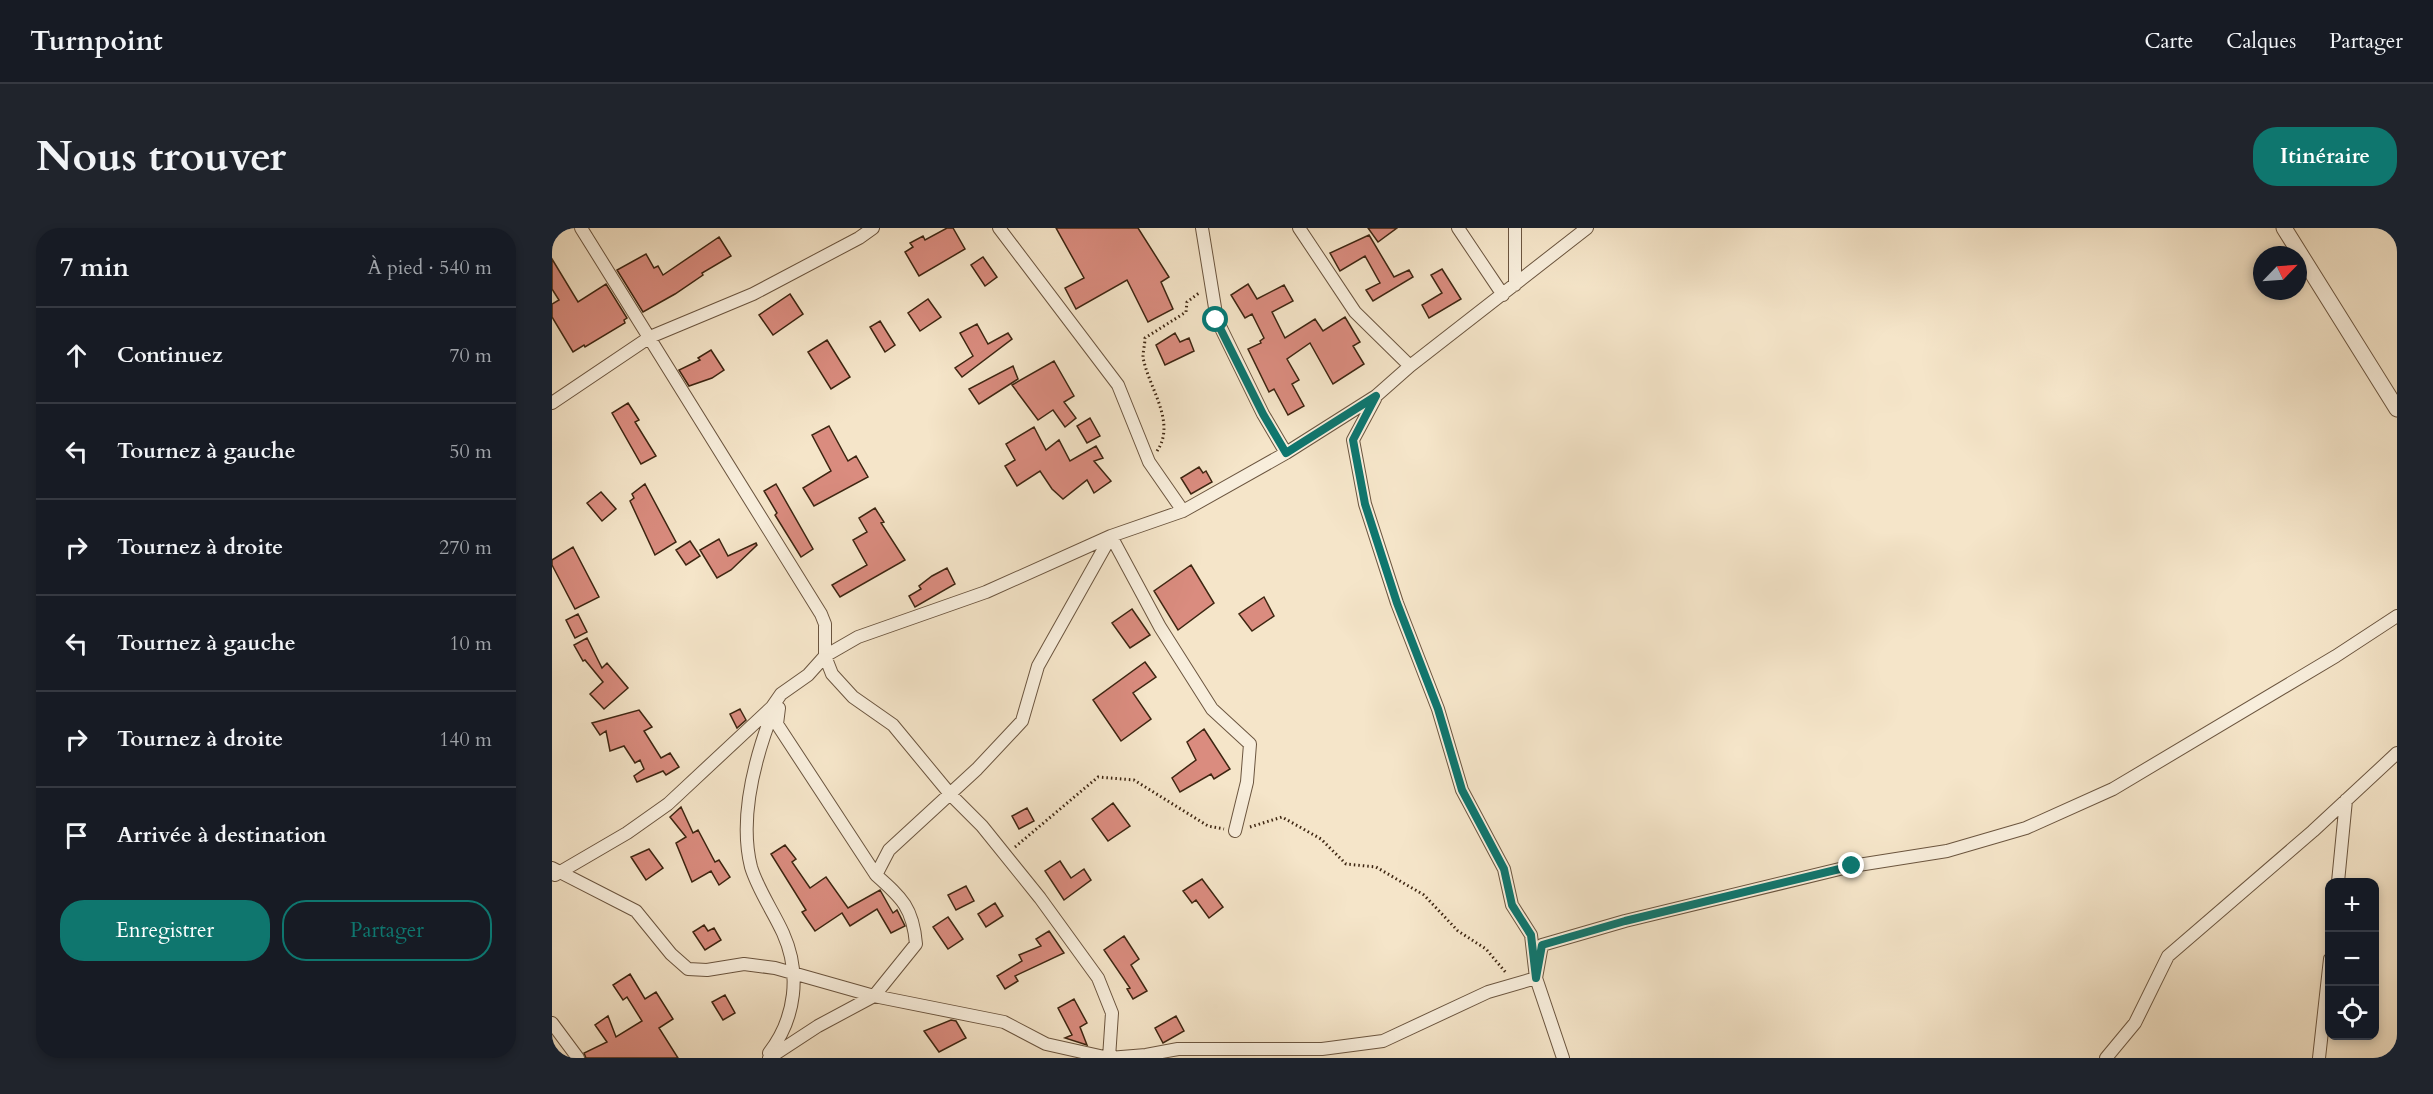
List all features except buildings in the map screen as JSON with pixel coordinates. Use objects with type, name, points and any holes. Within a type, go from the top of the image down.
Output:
[{"type":"street","points":[[581,228],[821,614],[825,624],[825,656],[832,674],[853,697],[893,725],[950,794],[1007,854],[1098,978],[1112,1013],[1109,1058]]},
{"type":"street","points":[[552,403],[650,337],[753,294],[859,238],[873,228]]},
{"type":"street","points":[[999,228],[1118,385],[1149,462],[1183,511]]},
{"type":"street","points":[[1202,228],[1208,280],[1216,320],[1263,414],[1286,453]]},
{"type":"street","points":[[1299,228],[1356,312],[1410,366]]},
{"type":"street","points":[[1458,228],[1503,295]]},
{"type":"street","points":[[1515,228],[1515,285]]},
{"type":"street","points":[[555,872],[627,833],[668,804],[772,707],[780,694],[808,675],[825,656],[877,628],[986,592],[1112,536],[1183,511],[1286,453],[1376,396],[1410,366],[1587,228]]},
{"type":"street","points":[[2284,228],[2397,408]]},
{"type":"street","points":[[1376,396],[1353,440],[1365,504],[1397,603],[1438,709],[1462,790],[1504,869],[1512,905],[1531,935],[1536,978],[1563,1058]]},
{"type":"street","points":[[876,875],[889,850],[950,794],[1022,721],[1038,666],[1112,536]]},
{"type":"street","points":[[1112,536],[1160,627],[1212,709],[1250,744],[1247,782],[1235,831]]},
{"type":"street","points":[[1536,978],[1542,945],[1625,921],[1852,866],[1947,851],[2026,828],[2113,789],[2336,656],[2397,616]]},
{"type":"street","points":[[768,1058],[818,1026],[874,996],[916,944],[914,921],[901,897],[876,875],[777,724],[780,694]]},
{"type":"street","points":[[768,1058],[781,1038],[792,1003],[795,974],[792,956],[783,932],[751,866],[748,790],[765,731],[780,694]]},
{"type":"street","points":[[2106,1058],[2135,1023],[2168,956],[2397,753]]},
{"type":"street","points":[[2338,878],[2346,800]]},
{"type":"street","points":[[555,872],[636,911],[671,954],[688,969],[707,970],[744,964],[795,974],[874,996],[1004,1022],[1046,1044],[1109,1058],[1146,1055],[1178,1048],[1322,1049],[1383,1041],[1488,992],[1536,978]]},
{"type":"street","points":[[2319,1058],[2327,986]]},
{"type":"street","points":[[552,1023],[578,1058]]},
{"type":"path","points":[[1149,462],[1163,442],[1164,421],[1143,356],[1145,338],[1186,312],[1187,302],[1195,297],[1208,280]]},
{"type":"path","points":[[1007,854],[1098,777],[1134,780],[1208,826],[1235,831],[1282,817],[1321,839],[1346,864],[1376,867],[1424,895],[1458,931],[1486,949],[1510,977]]},
{"type":"route","points":[[1216,320],[1263,414],[1286,453],[1376,396],[1353,440],[1365,504],[1397,603],[1438,709],[1462,790],[1504,869],[1512,905],[1531,935],[1536,978],[1542,945],[1625,921],[1852,866]]}]
